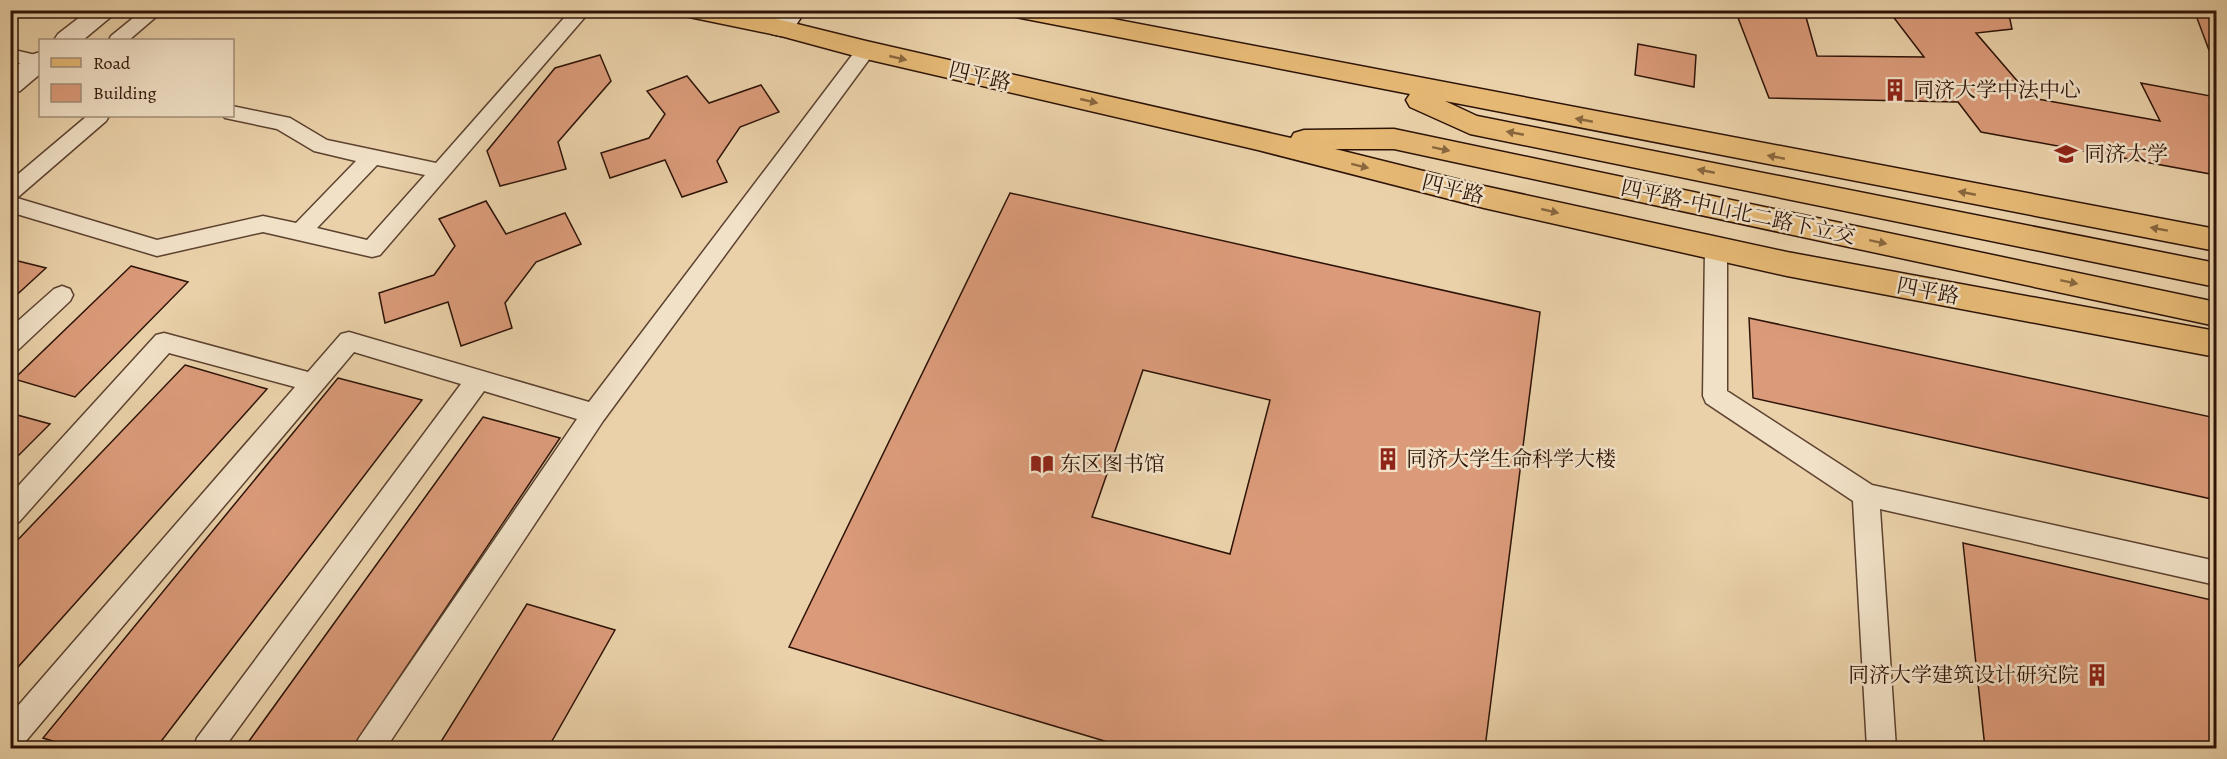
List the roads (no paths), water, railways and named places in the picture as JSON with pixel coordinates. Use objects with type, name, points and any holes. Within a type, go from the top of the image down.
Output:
[{"type":"main road","name":"四平路","points":[[694,10],[787,19],[866,50],[1257,140],[1484,197],[1786,264],[2217,345]]},
{"type":"main road","points":[[1021,10],[2217,240]]},
{"type":"main road","name":"四平路-中山北二路下立交","points":[[1377,80],[1470,124],[2217,275]]},
{"type":"main road","name":"四平路-中山北二路下立交","points":[[1257,140],[1394,139],[2217,314]]},
{"type":"street","points":[[68,39],[106,10]]},
{"type":"street","points":[[10,85],[39,62]]},
{"type":"lane","points":[[119,39],[155,10]]},
{"type":"lane","points":[[10,204],[157,248],[263,224],[372,249],[582,10]]},
{"type":"lane","points":[[369,748],[594,414],[866,50]]},
{"type":"lane","points":[[10,55],[39,61]]},
{"type":"lane","points":[[234,112],[283,123],[321,146],[441,171]]},
{"type":"lane","points":[[10,193],[98,117]]},
{"type":"lane","points":[[300,233],[372,156]]},
{"type":"lane","points":[[1716,248],[1715,396],[1866,495],[2217,573]]},
{"type":"lane","points":[[10,344],[62,295]]},
{"type":"lane","points":[[10,514],[164,342],[314,383]]},
{"type":"lane","points":[[10,738],[349,342],[594,414]]},
{"type":"lane","points":[[207,748],[478,380]]},
{"type":"lane","points":[[1866,495],[1881,748]]},
{"type":"place","name":"同济大学中法中心","points":[[1895,90]]},
{"type":"place","name":"同济大学","points":[[2066,154]]},
{"type":"place","name":"同济大学生命科学大楼","points":[[1388,459]]},
{"type":"place","name":"东区图书馆","points":[[1042,464]]},
{"type":"place","name":"同济大学建筑设计研究院","points":[[2097,675]]}]
